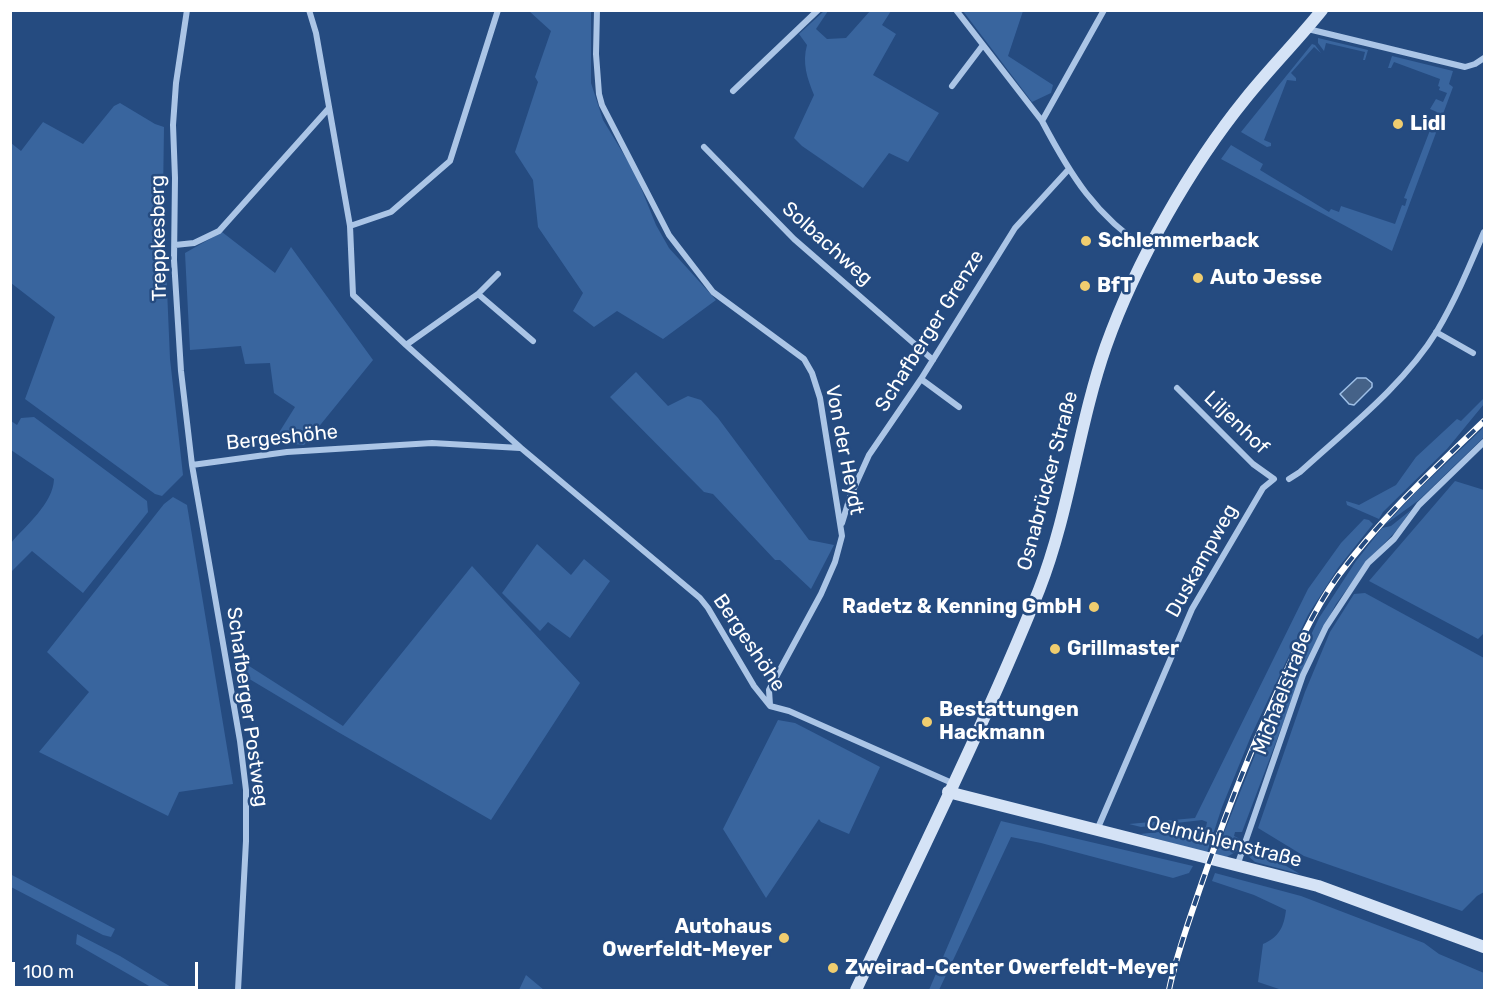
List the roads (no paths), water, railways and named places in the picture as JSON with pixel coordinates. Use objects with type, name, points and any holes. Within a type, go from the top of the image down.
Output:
[{"type":"main road","name":"Osnabrücker Straße","points":[[856,990],[950,788],[1039,588],[1057,538],[1088,406],[1105,349],[1148,250],[1205,154],[1246,98],[1322,10]]},
{"type":"main road","name":"Oelmühlenstraße","points":[[950,788],[1096,830],[1318,886],[1485,947]]},
{"type":"street","name":"Treppkesberg","points":[[188,10],[176,82],[173,125],[174,260],[181,371],[192,465]]},
{"type":"street","name":"Bergeshöhe","points":[[309,10],[316,33],[350,226],[353,295],[521,448],[700,598],[754,686],[770,706],[789,711],[950,788]]},
{"type":"street","points":[[350,226],[391,212],[450,161],[498,10]]},
{"type":"street","name":"Von der Heydt","points":[[597,10],[596,54],[602,105],[669,236],[713,292],[804,359],[820,398],[842,536],[835,562],[821,594],[769,690],[770,706]]},
{"type":"street","points":[[733,91],[818,10]]},
{"type":"street","points":[[956,10],[1042,121],[1068,170],[1097,208],[1123,234],[1148,250]]},
{"type":"street","points":[[1042,121],[1104,10]]},
{"type":"street","points":[[1307,28],[1465,67],[1485,58]]},
{"type":"street","points":[[952,86],[982,45]]},
{"type":"street","points":[[175,245],[194,243],[219,231],[329,108]]},
{"type":"street","name":"Solbachweg","points":[[704,147],[794,238],[933,360]]},
{"type":"street","name":"Schafberger Grenze","points":[[842,525],[850,497],[869,455],[921,379],[1015,228],[1068,170]]},
{"type":"street","points":[[1289,479],[1300,472],[1402,377],[1436,332],[1485,232]]},
{"type":"street","points":[[406,345],[478,294],[498,274]]},
{"type":"street","points":[[478,294],[533,341]]},
{"type":"street","points":[[1436,332],[1473,353]]},
{"type":"street","points":[[921,379],[959,407]]},
{"type":"street","name":"Liljenhof","points":[[1177,388],[1253,464],[1274,479]]},
{"type":"street","name":"Michaelstraße","points":[[1237,866],[1303,675],[1326,627],[1368,563],[1394,539],[1419,505],[1485,442]]},
{"type":"street","name":"Bergeshöhe","points":[[192,465],[287,452],[432,443],[521,448]]},
{"type":"street","name":"Schafberger Postweg","points":[[192,465],[236,718],[246,790],[246,841],[238,990]]},
{"type":"street","name":"Duskampweg","points":[[1096,830],[1191,609],[1263,488],[1274,479]]},
{"type":"railway","points":[[1169,990],[1187,928],[1232,801],[1258,735],[1317,609],[1338,576],[1372,534],[1408,495],[1484,421]]},
{"type":"place","name":"Lidl","points":[[1398,124]]},
{"type":"place","name":"Schlemmerback","points":[[1086,241]]},
{"type":"place","name":"Auto Jesse","points":[[1198,278]]},
{"type":"place","name":"BfT","points":[[1085,286]]},
{"type":"place","name":"Radetz & Kenning GmbH","points":[[1094,607]]},
{"type":"place","name":"Grillmaster","points":[[1055,649]]},
{"type":"place","name":"Bestattungen Hackmann","points":[[927,722]]},
{"type":"place","name":"Autohaus Owerfeldt-Meyer","points":[[784,938]]},
{"type":"place","name":"Zweirad-Center Owerfeldt-Meyer","points":[[833,968]]}]
